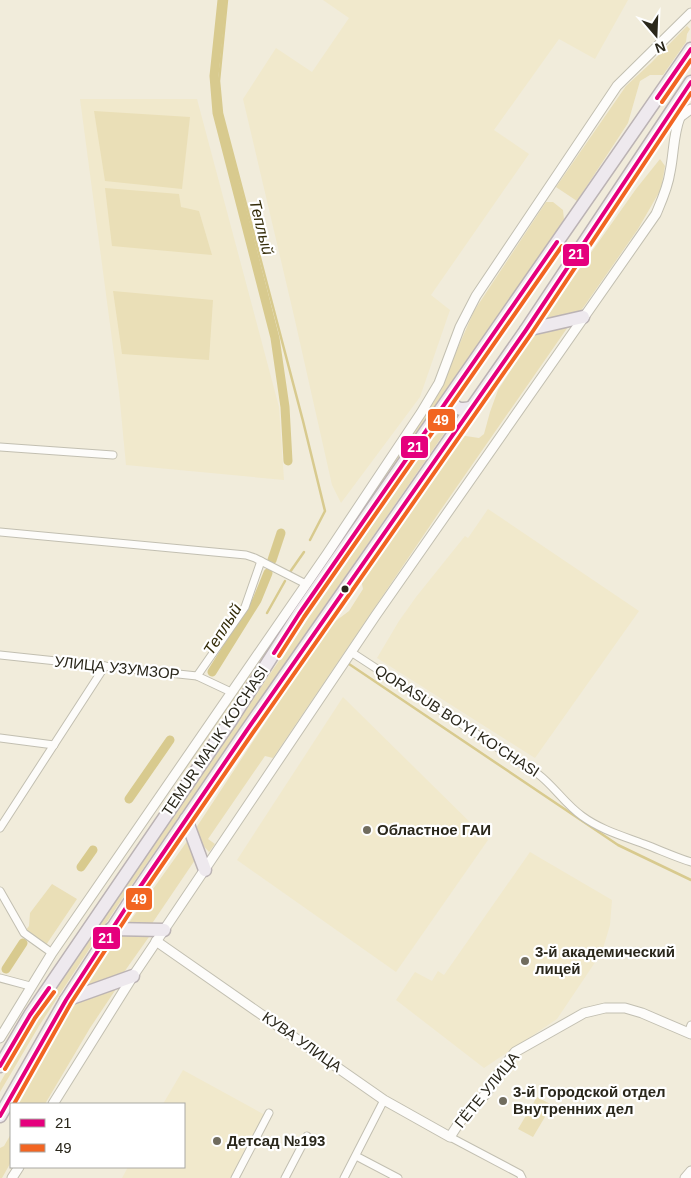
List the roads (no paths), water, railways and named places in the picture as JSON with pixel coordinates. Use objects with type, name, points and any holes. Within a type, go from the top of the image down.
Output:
[{"type":"highway","name":"TEMUR MALIK KO'CHASI","points":[[0,1066],[30,1015],[231,720],[296,619],[691,49]]},
{"type":"highway","name":"TEMUR MALIK KO'CHASI","points":[[0,1116],[66,1000],[111,930],[246,730],[676,114],[691,82]]},
{"type":"highway","points":[[656,100],[676,114]]},
{"type":"highway","points":[[526,330],[582,317]]},
{"type":"highway","points":[[451,396],[453,404],[458,409],[473,407]]},
{"type":"highway","points":[[186,819],[205,870]]},
{"type":"highway","points":[[111,930],[164,930]]},
{"type":"highway","points":[[66,1000],[133,976]]},
{"type":"street","points":[[0,1038],[52,952],[294,602],[428,403],[439,383],[460,327],[476,296],[617,86],[691,13]]},
{"type":"street","points":[[55,1103],[156,941],[351,652],[582,317],[656,214],[669,179],[676,114],[691,109]]},
{"type":"street","points":[[0,446],[113,455]]},
{"type":"street","points":[[365,496],[386,490]]},
{"type":"street","points":[[0,532],[241,555],[255,558],[306,584]]},
{"type":"street","points":[[197,676],[245,607],[260,561]]},
{"type":"street","points":[[294,602],[296,619]]},
{"type":"street","name":"QORASUB BO'YI KO'CHASI","points":[[351,652],[538,774],[547,781],[562,800],[581,816],[605,830],[647,845],[673,857],[691,862]]},
{"type":"street","name":"УЛИЦА УЗУМЗОР","points":[[0,655],[197,676],[231,692]]},
{"type":"street","points":[[0,828],[105,666]]},
{"type":"street","points":[[0,738],[54,744]]},
{"type":"street","points":[[0,892],[24,933],[52,952]]},
{"type":"street","name":"КУВА УЛИЦА","points":[[156,941],[384,1100],[450,1137]]},
{"type":"street","points":[[0,978],[30,986]]},
{"type":"street","name":"ГЁТЕ УЛИЦА","points":[[450,1137],[474,1105],[486,1094],[515,1052],[584,1013],[605,1008],[625,1008],[642,1012],[690,1031]]},
{"type":"street","points":[[344,1178],[384,1100]]},
{"type":"street","points":[[235,1178],[269,1113]]},
{"type":"street","points":[[285,1178],[307,1136]]},
{"type":"street","points":[[450,1137],[520,1174],[522,1178]]},
{"type":"street","points":[[356,1156],[398,1178]]},
{"type":"street","points":[[685,1178],[691,1170]]},
{"type":"waterway","name":"Теплый","points":[[222,0],[214,76],[217,113],[275,338],[285,407],[288,461]]},
{"type":"waterway","points":[[227,0],[219,81],[222,113],[325,511],[310,540]]},
{"type":"waterway","name":"Теплый","points":[[272,560],[281,533]]},
{"type":"waterway","points":[[290,572],[304,552]]},
{"type":"waterway","name":"Теплый","points":[[212,672],[257,600],[268,573]]},
{"type":"waterway","points":[[267,613],[285,581]]},
{"type":"waterway","points":[[349,664],[618,845],[691,880]]},
{"type":"waterway","name":"Теплый","points":[[129,799],[170,740]]},
{"type":"waterway","name":"Теплый","points":[[81,867],[93,850]]},
{"type":"waterway","name":"Теплый","points":[[6,969],[23,943]]},
{"type":"place","name":"Областное ГАИ","points":[[367,830]]},
{"type":"place","name":"3-й академический лицей","points":[[525,961]]},
{"type":"place","name":"3-й Городской отдел Внутренних дел","points":[[503,1101]]},
{"type":"place","name":"Детсад №193","points":[[217,1141]]}]
